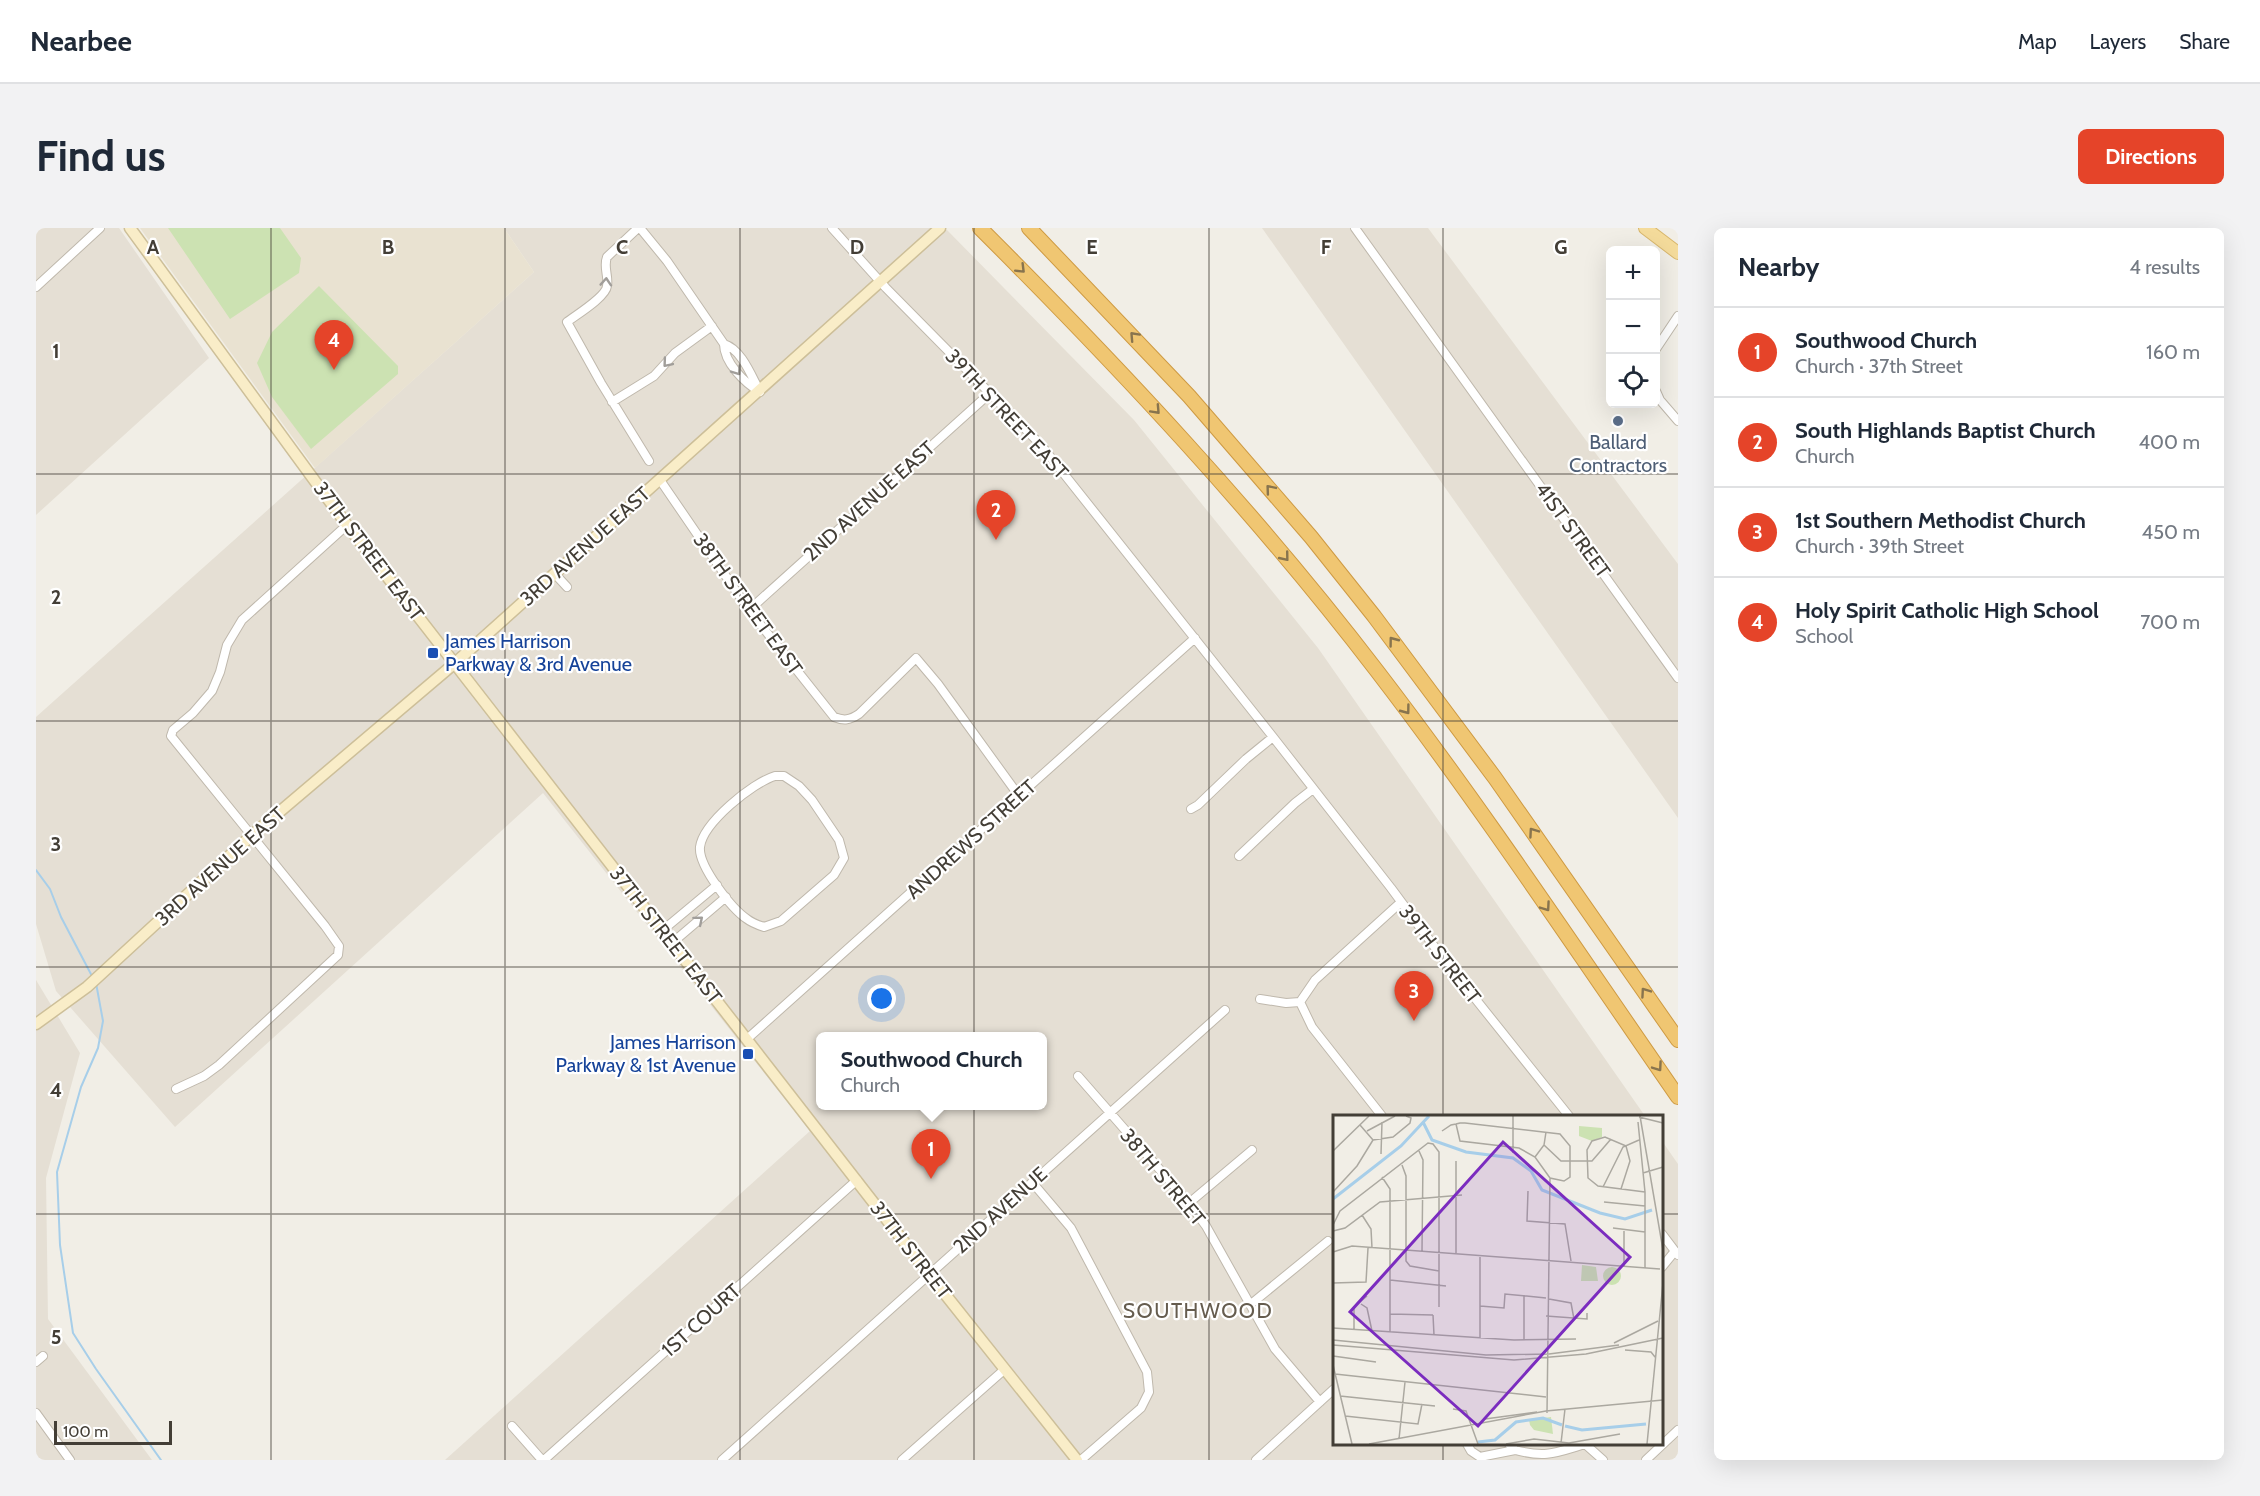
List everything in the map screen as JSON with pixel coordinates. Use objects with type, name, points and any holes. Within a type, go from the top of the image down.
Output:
[{"type":"highway","points":[[980,228],[1162,417],[1258,524],[1376,670],[1459,782],[1678,1097]]},
{"type":"highway","points":[[1029,228],[1197,404],[1311,537],[1489,769],[1678,1040]]},
{"type":"main road","points":[[1645,228],[1678,253]]},
{"type":"street","points":[[36,287],[100,228]]},
{"type":"street","name":"37TH STREET EAST","points":[[130,228],[347,525],[747,1039]]},
{"type":"street","points":[[650,461],[612,402],[567,322],[606,291],[608,282],[605,262],[607,257],[639,228],[667,261],[712,326],[724,344],[724,351],[746,384],[760,392]]},
{"type":"street","name":"39TH STREET EAST","points":[[832,228],[881,282],[1041,445],[1195,638]]},
{"type":"street","name":"41ST STREET","points":[[1355,228],[1678,678]]},
{"type":"street","name":"3RD AVENUE EAST","points":[[36,1024],[87,987],[251,836],[455,663],[760,392],[939,229]]},
{"type":"street","points":[[1660,343],[1678,316]]},
{"type":"street","points":[[612,402],[654,376],[675,353],[712,326]]},
{"type":"street","name":"2ND AVENUE EAST","points":[[749,610],[989,394]]},
{"type":"street","points":[[1660,400],[1678,421]]},
{"type":"street","name":"38TH STREET EAST","points":[[660,480],[749,610],[834,717],[842,720],[851,719],[859,714],[916,658],[938,684],[1019,796]]},
{"type":"street","points":[[176,1089],[204,1077],[219,1065],[338,955],[339,946],[325,926],[171,736],[173,729],[200,706],[212,691],[227,645],[242,620],[347,525]]},
{"type":"street","points":[[555,574],[567,587]]},
{"type":"street","name":"39TH STREET","points":[[1195,638],[1391,888],[1400,903],[1568,1115]]},
{"type":"street","name":"ANDREWS STREET","points":[[747,1039],[1195,638]]},
{"type":"street","points":[[1191,809],[1273,736]]},
{"type":"street","points":[[784,776],[799,786],[812,800],[839,840],[843,858],[834,875],[782,921],[764,927],[745,918],[726,897],[704,867],[700,855],[700,846],[707,831],[718,817],[763,779],[784,776]]},
{"type":"street","points":[[1239,856],[1313,789]]},
{"type":"street","points":[[663,930],[717,885]]},
{"type":"street","points":[[672,943],[726,897]]},
{"type":"street","points":[[1300,1002],[1315,980],[1400,903]]},
{"type":"street","points":[[1260,999],[1287,1003],[1300,1002]]},
{"type":"street","points":[[1300,1002],[1312,1027],[1381,1115]]},
{"type":"street","name":"2ND AVENUE","points":[[722,1460],[1225,1010]]},
{"type":"street","name":"37TH STREET","points":[[747,1039],[929,1274],[1079,1460]]},
{"type":"street","name":"38TH STREET","points":[[1078,1076],[1189,1203],[1206,1226],[1275,1349],[1320,1402]]},
{"type":"street","points":[[1189,1203],[1252,1150]]},
{"type":"street","name":"1ST COURT","points":[[543,1460],[857,1180]]},
{"type":"street","points":[[1032,1182],[1071,1228],[1147,1372],[1149,1392],[1141,1408],[1079,1460]]},
{"type":"street","points":[[1663,1235],[1676,1253],[1663,1265]]},
{"type":"street","points":[[1251,1304],[1328,1241]]},
{"type":"street","points":[[902,1460],[1005,1369]]},
{"type":"street","points":[[1256,1460],[1333,1391]]},
{"type":"street","points":[[36,1413],[70,1460]]},
{"type":"street","points":[[512,1426],[543,1460]]},
{"type":"street","points":[[1663,1444],[1678,1430]]},
{"type":"street","points":[[1468,1445],[1471,1451],[1480,1457],[1490,1457],[1512,1447],[1539,1456],[1582,1445]]},
{"type":"street","points":[[1586,1445],[1604,1460]]},
{"type":"street","points":[[1646,1460],[1662,1445]]},
{"type":"shaded area","points":[[36,228],[119,228],[209,358],[36,515]]},
{"type":"shaded area","points":[[140,228],[504,228],[534,272],[315,468]]},
{"type":"shaded area","points":[[504,228],[945,228],[1134,420],[1318,648],[1644,1115],[1333,1115],[1333,1445],[1663,1445],[1663,1142],[1678,1164],[1678,1460],[445,1460],[810,1131],[543,793],[175,1127],[56,991],[36,924],[36,717],[534,272]]},
{"type":"shaded area","points":[[1262,228],[1428,228],[1678,564],[1678,818]]},
{"type":"shaded area","points":[[36,980],[80,1053],[46,1178],[48,1319],[152,1460],[36,1460]]},
{"type":"green space","points":[[168,228],[280,228],[301,258],[299,273],[230,319]]},
{"type":"green space","points":[[319,286],[398,366],[398,374],[311,449],[272,397],[257,363],[272,332]]},
{"type":"waterway","points":[[36,870],[50,889],[61,917],[93,978]]},
{"type":"waterway","points":[[96,983],[103,1021],[98,1048],[81,1087],[57,1172],[60,1245],[73,1333],[161,1460]]},
{"type":"place","name":"Holy Spirit Catholic High School","points":[[334,370]]},
{"type":"place","name":"Ballard Contractors","points":[[1618,421]]},
{"type":"place","name":"South Highlands Baptist Church","points":[[996,540]]},
{"type":"place","name":"James Harrison Parkway & 3rd Avenue","points":[[433,653]]},
{"type":"place","name":"1st Southern Methodist Church","points":[[1414,1021]]},
{"type":"place","name":"James Harrison Parkway & 1st Avenue","points":[[748,1054]]},
{"type":"place","name":"Southwood Church","points":[[931,1179]]},
{"type":"district","name":"SOUTHWOOD","points":[[1198,1311]]}]
